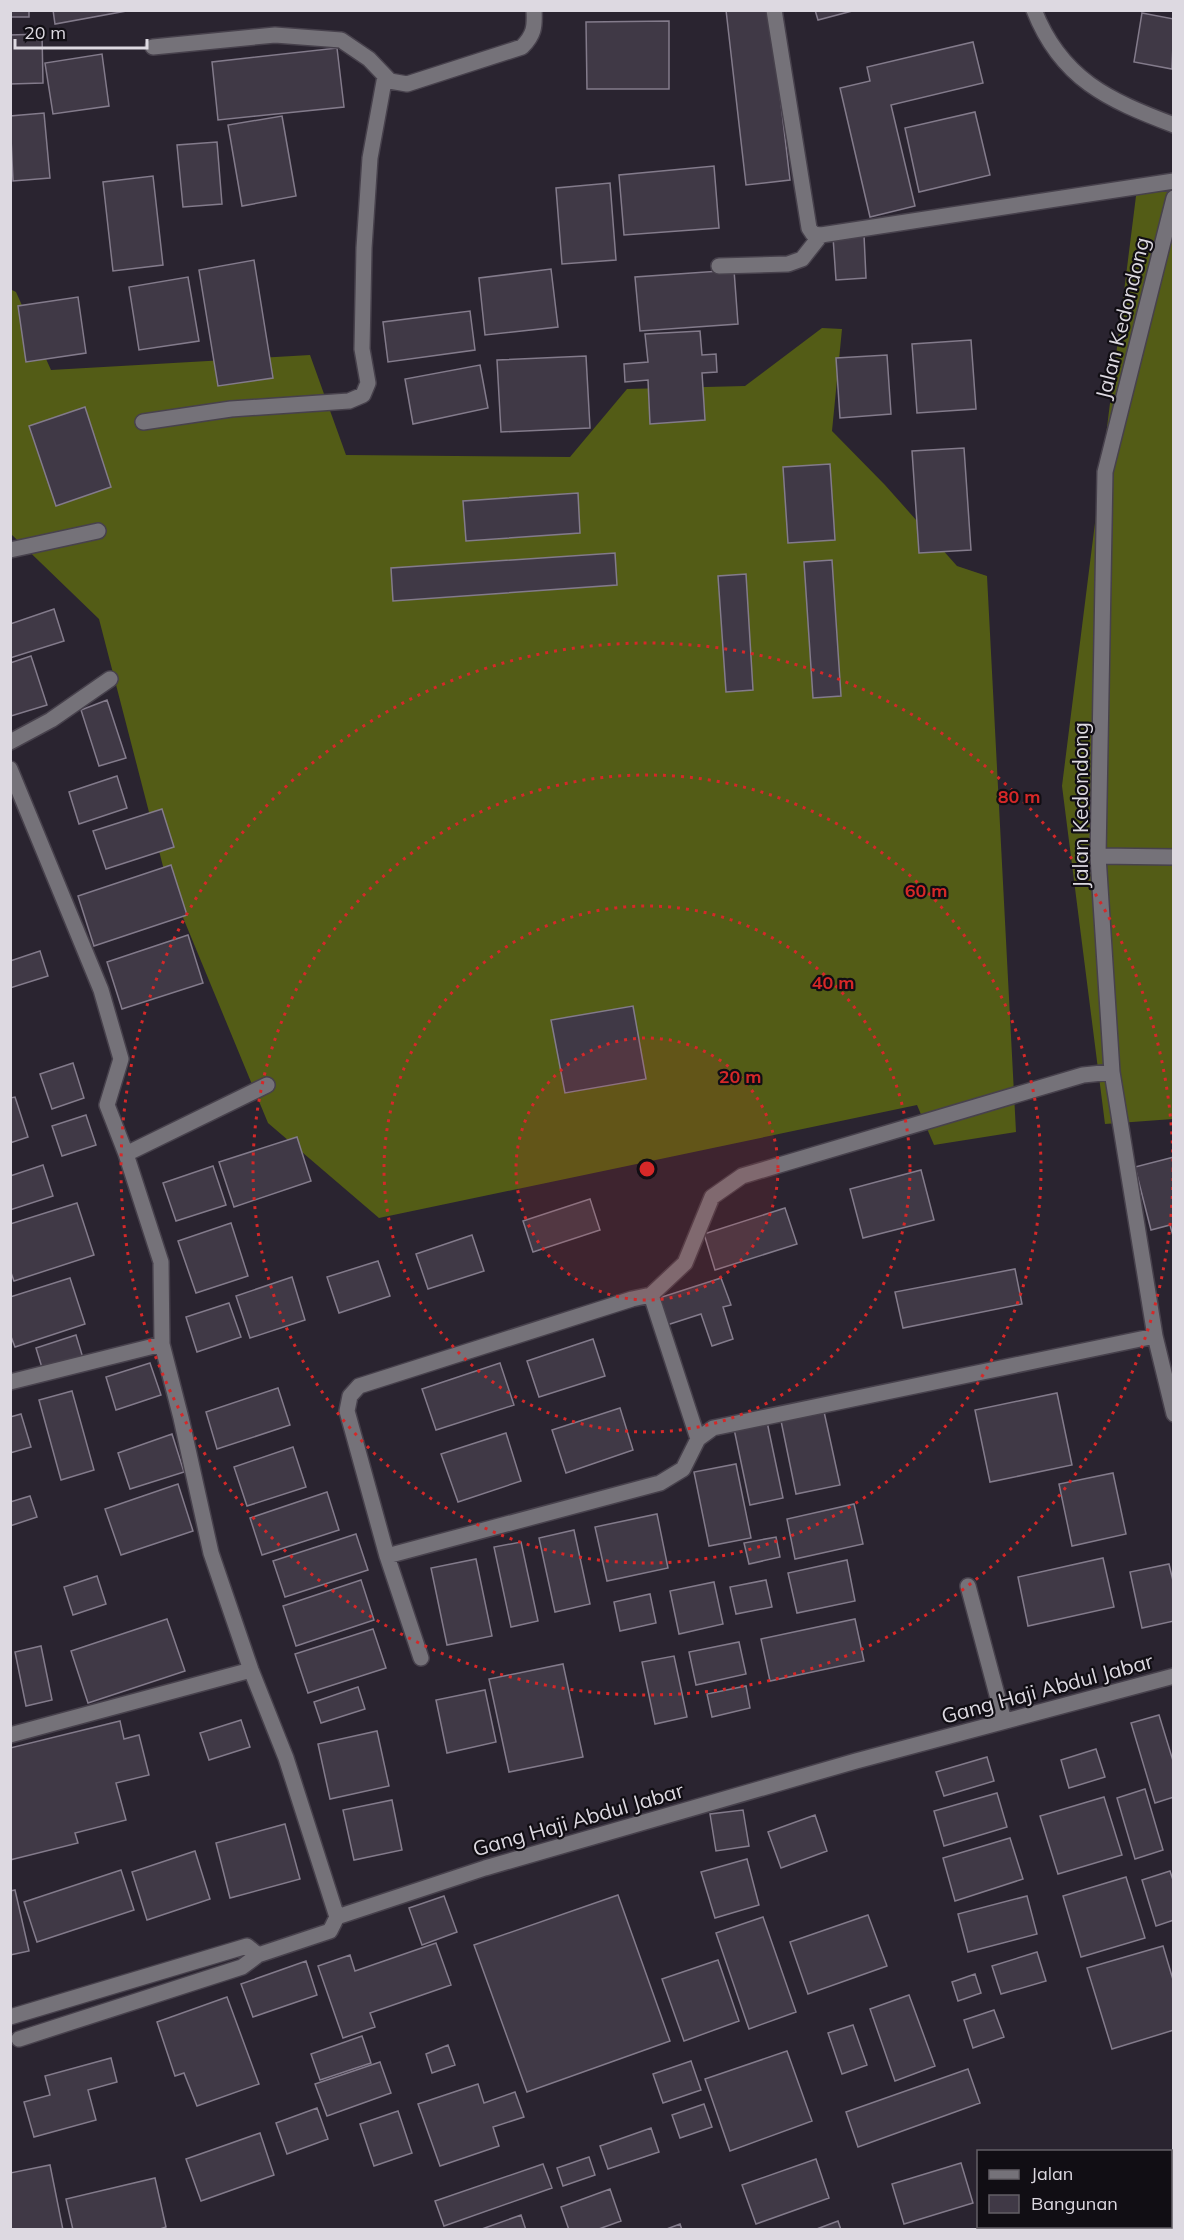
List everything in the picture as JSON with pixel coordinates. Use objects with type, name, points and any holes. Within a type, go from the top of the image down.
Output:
[{"type":"street","points":[[153,47],[275,35],[341,40],[369,59],[390,81],[407,84],[522,47],[532,37],[535,25],[534,10]]},
{"type":"street","points":[[774,10],[809,228],[813,234],[820,235],[1173,181]]},
{"type":"street","points":[[1034,10],[1041,28],[1062,59],[1090,87],[1130,108],[1173,124]]},
{"type":"street","points":[[143,422],[231,410],[349,401],[363,395],[368,383],[362,349],[369,158],[386,76]]},
{"type":"street","name":"Jalan Kedondong","points":[[1173,198],[1105,472],[1098,856],[1112,1072],[1155,1336],[1173,1414]]},
{"type":"street","points":[[719,266],[788,264],[802,259],[820,235]]},
{"type":"street","points":[[10,550],[98,531]]},
{"type":"street","points":[[10,742],[51,720],[110,679]]},
{"type":"street","points":[[10,769],[101,990],[121,1059],[106,1105],[126,1154],[161,1262],[162,1344],[212,1553],[251,1670],[286,1758],[337,1917]]},
{"type":"street","points":[[1098,856],[1173,857]]},
{"type":"street","points":[[421,1658],[387,1556],[347,1412],[350,1396],[359,1386],[632,1299],[651,1295],[685,1263],[711,1197],[742,1176],[1083,1075],[1112,1072]]},
{"type":"street","points":[[126,1154],[267,1085]]},
{"type":"street","points":[[651,1295],[698,1439]]},
{"type":"street","points":[[387,1556],[660,1483],[683,1469],[698,1439],[713,1428],[1155,1336]]},
{"type":"street","points":[[10,1382],[162,1344]]},
{"type":"street","points":[[968,1586],[1004,1721]]},
{"type":"street","points":[[10,1735],[251,1670]]},
{"type":"street","name":"Gang Haji Abdul Jabar","points":[[10,2017],[248,1946],[258,1955],[330,1931],[337,1917],[485,1868],[845,1764],[1173,1676]]},
{"type":"street","points":[[19,2039],[242,1967],[258,1955]]},
{"type":"green space","points":[[1137,188],[1173,189],[1173,1119],[1105,1124],[1062,786]]},
{"type":"green space","points":[[10,289],[16,292],[51,370],[310,355],[346,455],[570,457],[627,389],[745,386],[822,328],[842,329],[832,431],[885,485],[957,566],[987,576],[1016,1132],[934,1145],[917,1105],[379,1218],[268,1123],[165,874],[99,619],[11,534]]},
{"type":"building","points":[[10,10],[29,10],[29,17],[10,17]]},
{"type":"building","points":[[53,10],[132,10],[55,24]]},
{"type":"building","points":[[726,10],[770,10],[790,180],[746,185]]},
{"type":"building","points":[[815,10],[856,10],[818,20]]},
{"type":"building","points":[[1142,13],[1174,19],[1172,69],[1134,62]]},
{"type":"building","points":[[669,21],[669,89],[587,89],[586,22]]},
{"type":"building","points":[[42,34],[43,83],[10,84],[10,35]]},
{"type":"building","points":[[973,42],[983,83],[891,105],[915,206],[870,217],[840,88],[870,81],[867,67]]},
{"type":"building","points":[[337,48],[344,107],[218,120],[212,62]]},
{"type":"building","points":[[102,54],[109,106],[53,114],[45,63]]},
{"type":"building","points":[[975,112],[990,175],[919,192],[905,128]]},
{"type":"building","points":[[44,113],[50,178],[13,181],[10,116]]},
{"type":"building","points":[[282,116],[296,196],[242,206],[228,125]]},
{"type":"building","points":[[217,142],[222,204],[183,207],[177,145]]},
{"type":"building","points":[[714,166],[719,228],[624,235],[619,175]]},
{"type":"building","points":[[153,176],[163,265],[113,271],[103,182]]},
{"type":"building","points":[[610,183],[616,260],[562,264],[556,188]]},
{"type":"building","points":[[864,235],[866,278],[836,280],[833,237]]},
{"type":"building","points":[[254,260],[273,378],[218,386],[199,270]]},
{"type":"building","points":[[551,269],[558,327],[485,335],[479,278]]},
{"type":"building","points":[[734,270],[738,324],[640,331],[635,277]]},
{"type":"building","points":[[188,277],[199,341],[139,350],[129,287]]},
{"type":"building","points":[[78,297],[86,353],[26,362],[18,306]]},
{"type":"building","points":[[470,311],[475,350],[388,362],[383,322]]},
{"type":"building","points":[[700,331],[702,355],[716,354],[717,372],[702,373],[705,420],[650,424],[648,380],[625,382],[624,364],[648,362],[645,334]]},
{"type":"building","points":[[971,340],[976,409],[917,413],[912,344]]},
{"type":"building","points":[[887,355],[891,414],[840,418],[836,358]]},
{"type":"building","points":[[586,356],[590,428],[501,432],[497,360]]},
{"type":"building","points":[[480,365],[488,408],[413,424],[405,379]]},
{"type":"building","points":[[85,407],[111,487],[56,506],[29,426]]},
{"type":"building","points":[[964,448],[971,550],[919,553],[912,451]]},
{"type":"building","points":[[830,464],[835,540],[788,543],[783,467]]},
{"type":"building","points":[[578,493],[580,533],[466,541],[463,501]]},
{"type":"building","points":[[615,553],[617,585],[393,601],[391,568]]},
{"type":"building","points":[[832,560],[841,696],[813,698],[804,562]]},
{"type":"building","points":[[746,574],[753,690],[726,692],[718,576]]},
{"type":"building","points":[[54,609],[64,641],[10,658],[10,624]]},
{"type":"building","points":[[31,656],[47,705],[11,716],[10,663]]},
{"type":"building","points":[[107,700],[126,758],[99,766],[81,710]]},
{"type":"building","points":[[117,776],[127,808],[79,824],[69,792]]},
{"type":"building","points":[[162,809],[174,847],[106,869],[93,831]]},
{"type":"building","points":[[171,865],[187,915],[94,946],[78,896]]},
{"type":"building","points":[[188,935],[203,983],[122,1009],[107,962]]},
{"type":"building","points":[[40,951],[48,976],[10,988],[10,961]]},
{"type":"building","points":[[633,1006],[646,1079],[565,1093],[551,1020]]},
{"type":"building","points":[[73,1063],[84,1098],[52,1109],[40,1074]]},
{"type":"building","points":[[15,1097],[28,1137],[10,1143],[10,1098]]},
{"type":"building","points":[[86,1115],[96,1145],[62,1156],[52,1126]]},
{"type":"building","points":[[297,1137],[311,1181],[234,1207],[219,1162]]},
{"type":"building","points":[[1174,1157],[1174,1239],[1170,1225],[1151,1230],[1135,1167]]},
{"type":"building","points":[[43,1165],[53,1196],[10,1210],[10,1176]]},
{"type":"building","points":[[213,1166],[226,1205],[176,1221],[163,1183]]},
{"type":"building","points":[[921,1170],[934,1220],[863,1238],[850,1189]]},
{"type":"building","points":[[590,1199],[600,1230],[533,1252],[523,1221]]},
{"type":"building","points":[[77,1203],[94,1255],[14,1281],[10,1270],[10,1224]]},
{"type":"building","points":[[785,1208],[797,1244],[715,1270],[704,1234]]},
{"type":"building","points":[[231,1223],[248,1276],[196,1293],[178,1241]]},
{"type":"building","points":[[472,1235],[484,1271],[428,1289],[416,1254]]},
{"type":"building","points":[[378,1261],[390,1296],[339,1313],[327,1277]]},
{"type":"building","points":[[1015,1269],[1022,1304],[903,1328],[895,1292]]},
{"type":"building","points":[[292,1277],[305,1320],[250,1338],[236,1296]]},
{"type":"building","points":[[70,1278],[85,1324],[15,1347],[10,1334],[10,1297]]},
{"type":"building","points":[[721,1278],[731,1305],[723,1307],[733,1339],[712,1346],[701,1314],[667,1325],[659,1298]]},
{"type":"building","points":[[229,1303],[241,1337],[197,1352],[186,1317]]},
{"type":"building","points":[[76,1335],[83,1358],[43,1371],[36,1348]]},
{"type":"building","points":[[593,1339],[605,1376],[539,1397],[527,1361]]},
{"type":"building","points":[[150,1363],[161,1395],[116,1410],[106,1377]]},
{"type":"building","points":[[500,1363],[514,1405],[436,1430],[422,1389]]},
{"type":"building","points":[[278,1388],[290,1425],[217,1449],[206,1412]]},
{"type":"building","points":[[72,1391],[94,1470],[61,1480],[39,1400]]},
{"type":"building","points":[[1057,1393],[1072,1465],[990,1482],[975,1410]]},
{"type":"building","points":[[823,1407],[840,1485],[796,1494],[780,1416]]},
{"type":"building","points":[[620,1408],[633,1450],[566,1473],[552,1430]]},
{"type":"building","points":[[21,1414],[31,1447],[10,1453],[10,1417]]},
{"type":"building","points":[[766,1417],[783,1498],[750,1505],[733,1424]]},
{"type":"building","points":[[506,1433],[521,1481],[458,1502],[441,1454]]},
{"type":"building","points":[[172,1434],[184,1472],[130,1489],[118,1453]]},
{"type":"building","points":[[293,1447],[306,1487],[247,1506],[234,1467]]},
{"type":"building","points":[[736,1464],[751,1538],[709,1546],[694,1472]]},
{"type":"building","points":[[1113,1473],[1126,1534],[1072,1546],[1059,1484]]},
{"type":"building","points":[[178,1484],[193,1531],[121,1555],[105,1509]]},
{"type":"building","points":[[327,1492],[339,1530],[262,1555],[250,1518]]},
{"type":"building","points":[[30,1496],[37,1517],[10,1526],[10,1502]]},
{"type":"building","points":[[854,1504],[863,1544],[795,1559],[787,1519]]},
{"type":"building","points":[[657,1514],[668,1568],[607,1581],[595,1527]]},
{"type":"building","points":[[574,1530],[590,1604],[555,1612],[539,1538]]},
{"type":"building","points":[[356,1534],[368,1570],[285,1597],[273,1561]]},
{"type":"building","points":[[776,1537],[780,1557],[749,1564],[744,1543]]},
{"type":"building","points":[[521,1542],[538,1621],[511,1627],[494,1547]]},
{"type":"building","points":[[1103,1558],[1114,1607],[1028,1626],[1018,1577]]},
{"type":"building","points":[[476,1559],[492,1636],[447,1645],[431,1568]]},
{"type":"building","points":[[847,1560],[855,1601],[797,1613],[788,1573]]},
{"type":"building","points":[[1169,1564],[1174,1585],[1174,1621],[1142,1628],[1130,1572]]},
{"type":"building","points":[[97,1576],[106,1604],[73,1615],[64,1587]]},
{"type":"building","points":[[361,1580],[374,1620],[296,1646],[283,1606]]},
{"type":"building","points":[[766,1580],[772,1607],[736,1614],[730,1587]]},
{"type":"building","points":[[714,1582],[723,1624],[679,1634],[670,1591]]},
{"type":"building","points":[[650,1594],[656,1623],[620,1631],[614,1602]]},
{"type":"building","points":[[167,1619],[185,1671],[88,1703],[71,1651]]},
{"type":"building","points":[[855,1619],[864,1661],[770,1681],[761,1639]]},
{"type":"building","points":[[373,1629],[386,1668],[308,1693],[295,1654]]},
{"type":"building","points":[[739,1642],[746,1674],[696,1685],[689,1652]]},
{"type":"building","points":[[41,1646],[52,1700],[26,1706],[15,1652]]},
{"type":"building","points":[[674,1656],[687,1717],[655,1724],[642,1662]]},
{"type":"building","points":[[563,1664],[583,1757],[509,1772],[489,1679]]},
{"type":"building","points":[[746,1686],[750,1708],[712,1717],[707,1694]]},
{"type":"building","points":[[358,1687],[365,1709],[321,1723],[314,1702]]},
{"type":"building","points":[[485,1690],[496,1742],[447,1753],[436,1700]]},
{"type":"building","points":[[1159,1715],[1174,1764],[1174,1797],[1155,1803],[1131,1723]]},
{"type":"building","points":[[241,1720],[250,1747],[209,1760],[200,1733]]},
{"type":"building","points":[[120,1721],[124,1739],[139,1735],[149,1775],[116,1783],[126,1820],[75,1833],[78,1843],[10,1860],[10,1748]]},
{"type":"building","points":[[377,1731],[389,1786],[330,1799],[318,1744]]},
{"type":"building","points":[[1096,1749],[1105,1777],[1069,1788],[1061,1760]]},
{"type":"building","points":[[987,1757],[994,1781],[944,1796],[936,1772]]},
{"type":"building","points":[[1145,1789],[1163,1850],[1135,1859],[1117,1798]]},
{"type":"building","points":[[997,1793],[1007,1827],[944,1846],[934,1811]]},
{"type":"building","points":[[1104,1797],[1122,1855],[1058,1874],[1040,1816]]},
{"type":"building","points":[[392,1800],[402,1850],[354,1860],[343,1810]]},
{"type":"building","points":[[743,1810],[749,1846],[716,1851],[710,1814]]},
{"type":"building","points":[[815,1815],[827,1851],[781,1868],[768,1832]]},
{"type":"building","points":[[285,1824],[300,1879],[230,1898],[216,1843]]},
{"type":"building","points":[[1010,1838],[1023,1879],[955,1901],[943,1858]]},
{"type":"building","points":[[195,1851],[210,1899],[147,1920],[132,1872]]},
{"type":"building","points":[[747,1859],[759,1905],[715,1918],[701,1872]]},
{"type":"building","points":[[121,1870],[134,1910],[37,1942],[24,1902]]},
{"type":"building","points":[[1170,1871],[1174,1883],[1174,1920],[1156,1926],[1142,1880]]},
{"type":"building","points":[[1126,1877],[1145,1938],[1081,1957],[1063,1896]]},
{"type":"building","points":[[15,1890],[29,1951],[10,1955],[10,1891]]},
{"type":"building","points":[[618,1895],[670,2041],[527,2092],[474,1945]]},
{"type":"building","points":[[444,1896],[457,1932],[422,1945],[409,1908]]},
{"type":"building","points":[[1027,1896],[1037,1934],[968,1952],[958,1914]]},
{"type":"building","points":[[868,1915],[887,1966],[808,1994],[790,1942]]},
{"type":"building","points":[[763,1917],[796,2012],[749,2029],[716,1933]]},
{"type":"building","points":[[436,1943],[451,1985],[370,2013],[375,2027],[343,2038],[318,1966],[350,1955],[355,1971]]},
{"type":"building","points":[[1163,1946],[1174,1983],[1174,2030],[1112,2049],[1087,1968]]},
{"type":"building","points":[[1037,1952],[1046,1981],[1001,1994],[992,1966]]},
{"type":"building","points":[[718,1960],[739,2021],[684,2041],[662,1979]]},
{"type":"building","points":[[306,1961],[317,1995],[253,2017],[241,1984]]},
{"type":"building","points":[[975,1974],[981,1993],[958,2001],[952,1982]]},
{"type":"building","points":[[909,1995],[935,2066],[895,2081],[870,2009]]},
{"type":"building","points":[[227,1997],[259,2084],[197,2106],[184,2073],[175,2076],[157,2022]]},
{"type":"building","points":[[994,2010],[1004,2037],[973,2048],[964,2020]]},
{"type":"building","points":[[853,2025],[867,2065],[842,2074],[828,2033]]},
{"type":"building","points":[[362,2036],[371,2063],[320,2080],[311,2054]]},
{"type":"building","points":[[448,2045],[455,2065],[432,2073],[426,2054]]},
{"type":"building","points":[[787,2051],[812,2121],[730,2151],[705,2079]]},
{"type":"building","points":[[111,2058],[117,2082],[88,2090],[96,2120],[34,2137],[24,2102],[50,2095],[45,2076]]},
{"type":"building","points":[[691,2061],[701,2090],[663,2103],[653,2074]]},
{"type":"building","points":[[380,2062],[391,2093],[327,2116],[315,2084]]},
{"type":"building","points":[[968,2069],[980,2103],[858,2147],[846,2112]]},
{"type":"building","points":[[478,2084],[484,2103],[515,2092],[524,2117],[493,2127],[499,2146],[440,2166],[418,2104]]},
{"type":"building","points":[[704,2104],[712,2127],[680,2138],[672,2115]]},
{"type":"building","points":[[317,2108],[328,2139],[287,2154],[276,2123]]},
{"type":"building","points":[[398,2111],[412,2153],[374,2166],[360,2124]]},
{"type":"building","points":[[651,2128],[659,2152],[608,2169],[600,2146]]},
{"type":"building","points":[[260,2133],[274,2175],[201,2201],[186,2159]]},
{"type":"building","points":[[589,2157],[595,2175],[563,2186],[557,2168]]},
{"type":"building","points":[[816,2159],[829,2198],[756,2224],[742,2185]]},
{"type":"building","points":[[961,2163],[973,2203],[904,2224],[892,2184]]},
{"type":"building","points":[[543,2164],[552,2188],[444,2226],[435,2201]]},
{"type":"building","points":[[50,2165],[63,2230],[10,2230],[10,2173]]},
{"type":"building","points":[[155,2178],[166,2227],[157,2230],[73,2230],[66,2199]]},
{"type":"building","points":[[610,2189],[621,2221],[596,2230],[569,2230],[561,2207]]},
{"type":"building","points":[[521,2215],[526,2230],[479,2230]]},
{"type":"building","points":[[838,2221],[841,2230],[814,2230]]},
{"type":"building","points":[[680,2224],[682,2230],[664,2230]]}]
